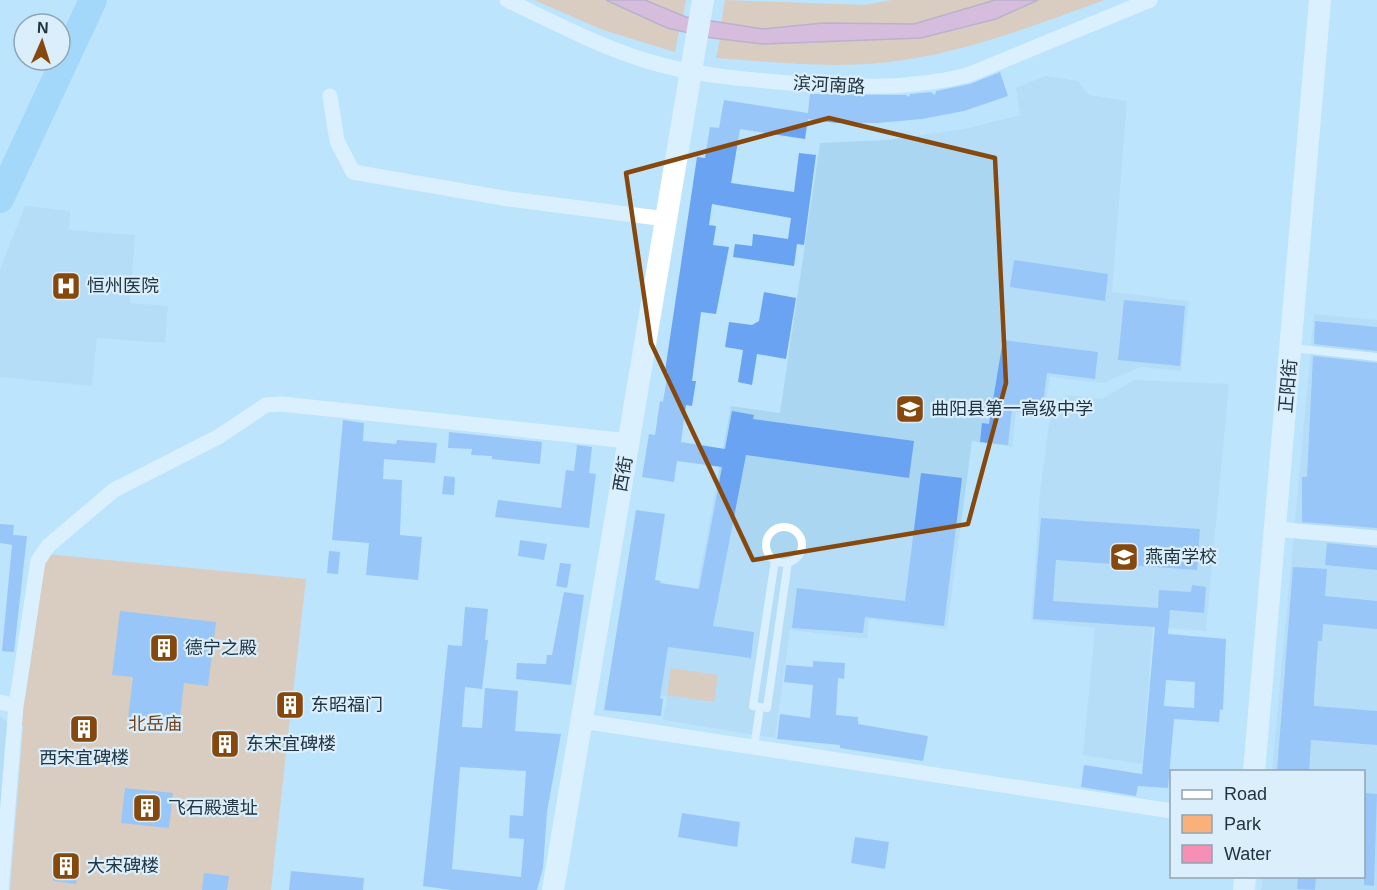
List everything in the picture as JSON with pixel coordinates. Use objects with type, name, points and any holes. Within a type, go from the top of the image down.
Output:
[{"type":"highway","points":[[0,199],[93,0]]},
{"type":"highway","points":[[0,164],[43,72]]},
{"type":"main road","name":"西街","points":[[553,890],[703,0]]},
{"type":"main road","name":"正阳街","points":[[1242,770],[1308,0]]},
{"type":"main road","name":"正阳街","points":[[1254,770],[1320,0]]},
{"type":"street","name":"滨河南路","points":[[507,0],[597,42],[641,59],[692,65],[760,81],[870,88],[942,82],[968,75],[1150,0]]},
{"type":"street","points":[[330,96],[337,141],[353,172],[509,199],[666,219]]},
{"type":"street","points":[[1,890],[16,706],[38,561],[48,546],[114,490],[218,437],[266,405],[282,404],[629,441]]},
{"type":"street","points":[[1275,529],[1377,538]]},
{"type":"street","points":[[0,702],[16,706]]},
{"type":"street","points":[[582,720],[1170,812]]},
{"type":"lane","points":[[1291,348],[1377,357]]},
{"type":"lane","points":[[788,527],[797,532],[802,543],[800,554],[788,562],[775,560],[766,549],[767,537],[773,530],[788,527]]},
{"type":"lane","points":[[775,560],[753,706],[760,708],[767,708],[788,562]]},
{"type":"lane","points":[[754,748],[760,708]]},
{"type":"highlighted area","points":[[829,118],[995,158],[1006,383],[968,524],[753,560],[651,343],[626,173]]},
{"type":"shaded area","name":"曲阳县第一高级中学","points":[[1045,76],[1078,81],[1089,95],[1127,101],[1112,292],[1189,301],[1181,371],[1141,367],[1103,383],[1050,377],[1045,407],[1032,415],[1016,412],[1012,447],[972,441],[947,629],[869,619],[867,639],[790,630],[775,738],[663,720],[667,697],[648,694],[661,612],[692,616],[731,406],[780,413],[820,143],[887,140],[964,129],[1020,115],[1016,88]]},
{"type":"shaded area","name":"恒州医院","points":[[25,206],[70,211],[69,230],[135,235],[130,303],[168,306],[165,343],[97,338],[92,386],[0,377],[0,269]]},
{"type":"shaded area","points":[[1314,314],[1377,320],[1377,890],[1261,890],[1263,878],[1365,878],[1365,770],[1272,770]]},
{"type":"shaded area","name":"燕南学校","points":[[1134,380],[1229,384],[1206,631],[1153,627],[1142,764],[1083,755],[1095,628],[1031,621],[1040,493],[1049,423],[1058,402],[1067,395],[1102,399]]},
{"type":"shaded area","points":[[0,715],[11,727],[0,857]]},
{"type":"green space","points":[[534,0],[606,0],[679,31],[675,52],[603,30]]},
{"type":"green space","points":[[645,0],[686,0],[683,16]]},
{"type":"green space","points":[[725,0],[864,5],[892,0],[995,0],[914,24],[823,23],[763,29],[721,24]]},
{"type":"green space","points":[[1038,0],[1104,0],[994,39],[910,59],[840,65],[716,58],[720,39],[788,42],[936,34],[986,22]]},
{"type":"green space","name":"北岳庙","points":[[46,554],[306,579],[293,693],[298,694],[295,717],[290,717],[271,890],[10,890],[23,726],[19,725],[22,699],[25,699]]},
{"type":"green space","points":[[671,668],[718,675],[714,702],[667,695]]},
{"type":"water","points":[[606,0],[645,0],[686,17],[763,29],[823,23],[914,24],[995,0],[1038,0],[996,19],[921,38],[763,44],[712,38],[667,28]]},
{"type":"building","points":[[1000,72],[1008,96],[964,111],[922,119],[877,123],[837,123],[808,119],[805,139],[740,129],[731,183],[794,192],[799,153],[816,155],[804,245],[797,244],[794,266],[733,257],[735,244],[752,246],[753,234],[788,239],[791,218],[712,204],[709,225],[716,226],[713,245],[729,247],[716,314],[701,312],[692,381],[696,381],[692,406],[686,405],[681,442],[725,449],[732,411],[754,415],[753,419],[914,441],[909,478],[746,455],[713,626],[754,632],[751,658],[668,647],[660,698],[663,699],[661,716],[604,710],[636,510],[665,514],[655,580],[661,581],[660,583],[699,589],[722,467],[677,461],[674,482],[642,477],[649,434],[655,435],[660,401],[663,402],[668,372],[665,371],[697,157],[705,158],[710,127],[719,128],[724,100],[808,113],[810,94],[906,95],[909,97],[910,94],[931,92],[935,95],[936,91],[970,84]]},
{"type":"building","points":[[1014,260],[1108,274],[1105,301],[1010,287]]},
{"type":"building","points":[[764,292],[796,298],[786,359],[757,354],[752,385],[738,382],[743,350],[725,347],[729,322],[752,325],[759,321]]},
{"type":"building","points":[[1124,300],[1185,306],[1180,366],[1118,360]]},
{"type":"building","points":[[1315,321],[1377,327],[1377,351],[1314,344]]},
{"type":"building","points":[[1003,340],[1098,352],[1095,379],[1047,373],[1043,404],[1031,412],[1012,409],[1008,445],[980,442],[982,423],[989,424]]},
{"type":"building","points":[[1313,356],[1377,363],[1377,528],[1302,522],[1302,477],[1307,477]]},
{"type":"building","points":[[343,420],[364,423],[363,441],[396,444],[397,440],[437,443],[435,463],[384,459],[383,479],[402,480],[400,535],[422,537],[418,580],[366,575],[369,543],[332,540]]},
{"type":"building","points":[[449,432],[542,442],[540,464],[492,459],[492,456],[471,455],[472,449],[448,448]]},
{"type":"building","points":[[577,445],[592,447],[589,473],[596,474],[589,528],[495,517],[498,500],[561,508],[566,470],[574,471]]},
{"type":"building","points":[[921,473],[962,478],[944,626],[865,617],[863,633],[792,628],[797,588],[905,601]]},
{"type":"building","points":[[444,476],[455,477],[454,495],[442,494]]},
{"type":"building","points":[[1041,518],[1200,529],[1197,570],[1056,560],[1053,601],[1158,608],[1159,590],[1191,592],[1192,585],[1206,587],[1204,613],[1170,610],[1168,634],[1226,639],[1223,710],[1220,709],[1219,722],[1174,719],[1168,788],[1138,786],[1136,796],[1081,787],[1084,765],[1142,774],[1155,627],[1033,619]],"holes":[[[1166,680],[1195,682],[1194,708],[1164,706]]]},
{"type":"building","points":[[0,524],[14,525],[13,535],[27,536],[14,652],[2,651],[12,545],[0,543]]},
{"type":"building","points":[[520,540],[547,544],[544,560],[518,556]]},
{"type":"building","points":[[1327,543],[1377,548],[1377,570],[1325,565]]},
{"type":"building","points":[[329,551],[340,552],[338,574],[327,573]]},
{"type":"building","points":[[560,563],[571,564],[567,588],[556,586]]},
{"type":"building","points":[[1293,567],[1327,569],[1325,596],[1377,601],[1377,629],[1323,624],[1322,641],[1318,641],[1314,706],[1377,711],[1377,745],[1311,740],[1309,770],[1277,770]]},
{"type":"building","points":[[564,592],[584,595],[571,685],[516,679],[517,663],[546,664],[547,655],[552,655]]},
{"type":"building","points":[[465,607],[488,609],[485,640],[488,640],[482,689],[465,687],[462,727],[482,728],[485,688],[518,691],[515,731],[561,734],[547,812],[543,868],[537,890],[452,890],[423,886],[448,645],[462,646]],"holes":[[[460,767],[526,771],[523,816],[510,815],[509,838],[524,839],[521,877],[452,869]]]},
{"type":"building","name":"德宁之殿","points":[[120,611],[216,622],[208,686],[184,683],[179,725],[128,719],[133,677],[112,675]]},
{"type":"building","points":[[813,661],[845,663],[844,679],[838,678],[836,715],[858,717],[858,724],[928,736],[923,761],[840,748],[840,745],[777,739],[780,714],[810,718],[813,685],[784,682],[786,665],[813,667]]},
{"type":"building","name":"西宋宜碑楼","points":[[75,718],[95,720],[93,741],[73,739]]},
{"type":"building","name":"东宋宜碑楼","points":[[217,735],[235,737],[233,754],[215,752]]},
{"type":"building","name":"飞石殿遗址","points":[[125,788],[173,793],[169,828],[121,823]]},
{"type":"building","points":[[1365,793],[1377,794],[1374,886],[1364,885]]},
{"type":"building","points":[[682,813],[740,822],[737,847],[678,837]]},
{"type":"building","points":[[855,837],[889,842],[885,869],[851,863]]},
{"type":"building","name":"大宋碑楼","points":[[55,856],[79,859],[76,884],[53,881]]},
{"type":"building","points":[[291,871],[364,878],[363,890],[289,890]]},
{"type":"building","points":[[204,873],[229,876],[227,890],[202,890]]},
{"type":"building","points":[[1298,878],[1316,878],[1315,890],[1297,889]]},
{"type":"place","name":"恒州医院","points":[[66,286]]},
{"type":"place","name":"曲阳县第一高级中学","points":[[910,409]]},
{"type":"place","name":"燕南学校","points":[[1124,557]]},
{"type":"place","name":"德宁之殿","points":[[164,648]]},
{"type":"place","name":"东昭福门","points":[[290,705]]},
{"type":"place","name":"西宋宜碑楼","points":[[84,729]]},
{"type":"place","name":"东宋宜碑楼","points":[[225,744]]},
{"type":"place","name":"飞石殿遗址","points":[[147,808]]},
{"type":"place","name":"大宋碑楼","points":[[66,866]]}]
